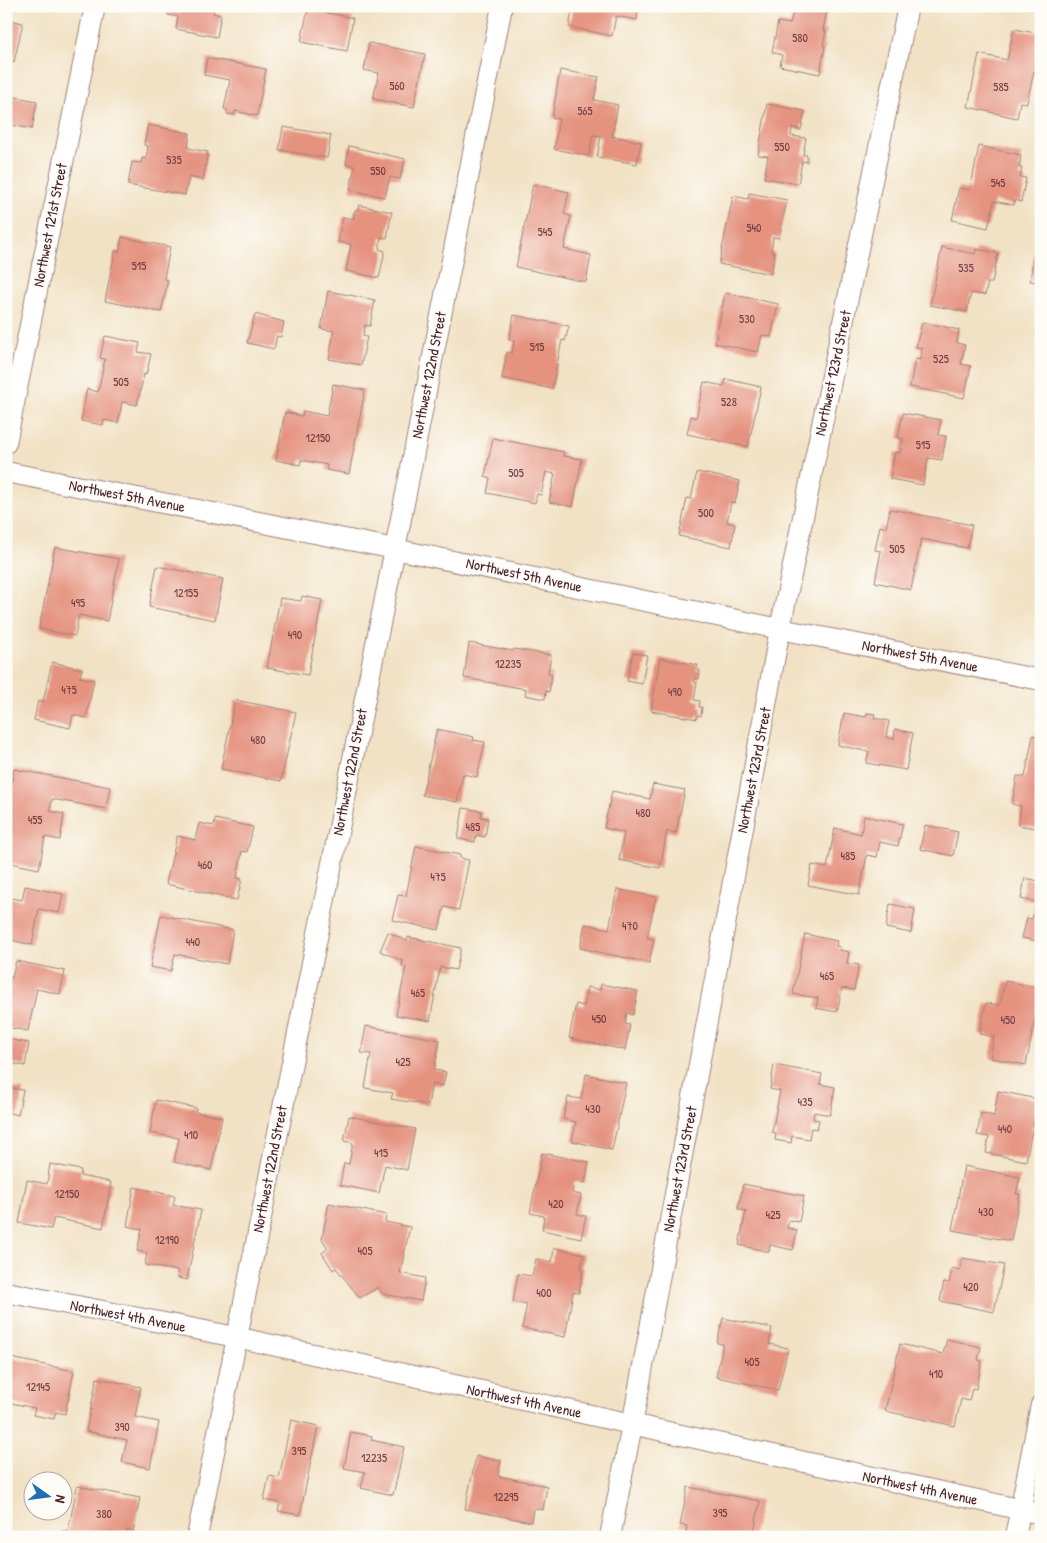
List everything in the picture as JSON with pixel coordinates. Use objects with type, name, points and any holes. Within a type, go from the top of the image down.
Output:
[{"type":"street","name":"Northwest 121st Street","points":[[6,443],[95,6]]},
{"type":"street","name":"Northwest 122nd Street","points":[[197,1537],[502,6]]},
{"type":"street","name":"Northwest 123rd Street","points":[[610,1537],[780,629],[908,6]]},
{"type":"street","name":"Northwest 5th Avenue","points":[[6,472],[1041,680]]},
{"type":"street","name":"Northwest 4th Avenue","points":[[6,1292],[236,1337],[1041,1514]]},
{"type":"street","points":[[1015,1537],[1041,1405]]},
{"type":"building","points":[[170,6],[214,6],[213,13],[221,15],[217,37],[176,29],[178,17],[168,15]]},
{"type":"building","points":[[573,6],[639,6],[637,20],[616,16],[612,36],[569,27]]},
{"type":"building","points":[[801,6],[828,6],[823,30],[826,31],[823,46],[825,46],[820,74],[780,66],[782,55],[772,52],[778,22],[790,24],[794,9],[800,10]]},
{"type":"building","points":[[1041,6],[1041,11],[1022,7]]},
{"type":"building","points":[[308,9],[353,18],[347,51],[301,42]]},
{"type":"building","points":[[6,19],[23,23],[14,62],[6,61]]},
{"type":"building","points":[[1014,29],[1041,34],[1041,72],[1034,71],[1027,103],[1020,102],[1017,118],[968,107],[979,54],[1007,60]]},
{"type":"building","points":[[369,43],[425,54],[414,107],[373,99],[379,73],[364,70]]},
{"type":"building","points":[[207,58],[266,69],[257,116],[235,111],[235,115],[227,114],[227,110],[224,109],[230,80],[204,75]]},
{"type":"building","points":[[560,70],[599,77],[594,100],[618,105],[612,136],[641,142],[637,164],[597,157],[601,136],[593,135],[589,156],[554,149],[559,119],[552,118]]},
{"type":"building","points":[[11,96],[37,101],[32,129],[6,124]]},
{"type":"building","points":[[767,104],[805,111],[801,130],[792,128],[791,136],[806,138],[803,155],[807,155],[807,162],[802,161],[798,184],[764,178],[768,156],[758,155]]},
{"type":"building","points":[[148,125],[190,133],[188,148],[208,152],[203,180],[189,177],[185,195],[128,185],[132,162],[141,163],[142,158],[146,159],[148,146],[144,145]]},
{"type":"building","points":[[283,127],[331,135],[327,158],[279,150]]},
{"type":"building","points":[[349,146],[405,159],[400,179],[390,177],[385,197],[350,190],[355,166],[346,164]]},
{"type":"building","points":[[979,146],[1021,155],[1019,168],[1022,168],[1020,177],[1026,178],[1021,202],[1015,200],[1014,205],[994,201],[988,228],[952,220],[959,188],[970,190]]},
{"type":"building","points":[[533,184],[569,192],[564,214],[571,216],[564,249],[591,255],[586,282],[516,267]]},
{"type":"building","points":[[749,193],[787,200],[779,238],[773,237],[771,252],[775,253],[771,274],[719,264],[733,196],[748,199]]},
{"type":"building","points":[[359,205],[392,212],[387,238],[381,237],[379,249],[385,251],[379,278],[346,271],[351,244],[338,242],[343,217],[353,219],[355,210],[358,210]]},
{"type":"building","points":[[122,237],[170,247],[164,279],[168,280],[161,312],[105,301],[115,251],[119,252]]},
{"type":"building","points":[[942,247],[975,254],[976,249],[998,253],[992,283],[988,283],[985,295],[971,293],[967,312],[930,305]]},
{"type":"building","points":[[1034,252],[1041,253],[1041,283],[1030,281]]},
{"type":"building","points":[[328,291],[375,300],[370,326],[365,325],[363,336],[367,337],[361,365],[329,359],[334,331],[321,329]]},
{"type":"building","points":[[725,293],[778,304],[771,337],[762,335],[758,352],[715,343]]},
{"type":"building","points":[[255,314],[284,322],[281,337],[277,336],[274,349],[247,343]]},
{"type":"building","points":[[514,315],[569,326],[565,341],[562,340],[552,389],[502,378],[507,352],[512,353],[514,341],[509,340]]},
{"type":"building","points":[[922,322],[959,330],[957,343],[965,345],[961,364],[971,366],[964,398],[910,387],[915,359],[920,360],[922,348],[916,347]]},
{"type":"building","points":[[105,336],[140,343],[138,352],[151,354],[137,405],[122,402],[118,423],[104,420],[103,425],[81,421],[87,389],[98,392],[105,359],[100,358]]},
{"type":"building","points":[[726,379],[761,387],[748,447],[687,434],[691,416],[696,418],[704,382],[724,386]]},
{"type":"building","points":[[333,384],[365,390],[349,474],[326,470],[327,465],[301,460],[300,465],[276,460],[285,412],[302,416],[303,411],[327,416]]},
{"type":"building","points":[[903,413],[941,420],[938,435],[946,436],[942,460],[928,458],[923,485],[890,479],[895,452],[900,453],[903,439],[898,438]]},
{"type":"building","points":[[493,438],[564,452],[563,456],[582,459],[573,507],[549,502],[555,474],[546,472],[541,495],[537,494],[535,503],[487,493],[490,478],[485,476]]},
{"type":"building","points":[[697,472],[740,481],[735,503],[731,502],[727,522],[735,524],[731,547],[679,536],[687,498],[691,499]]},
{"type":"building","points":[[890,509],[972,525],[967,548],[921,539],[911,590],[875,582],[881,551],[875,550],[880,526],[886,528]]},
{"type":"building","points":[[55,547],[119,559],[107,621],[79,615],[75,636],[39,629]]},
{"type":"building","points":[[157,566],[223,579],[215,620],[149,607]]},
{"type":"building","points":[[302,596],[322,600],[308,675],[267,668],[280,598],[301,601]]},
{"type":"building","points":[[469,643],[513,651],[514,649],[551,655],[548,673],[552,674],[549,692],[546,691],[545,699],[525,695],[526,689],[464,678]]},
{"type":"building","points":[[633,653],[647,655],[642,684],[627,681]]},
{"type":"building","points":[[660,658],[698,665],[696,670],[700,670],[699,679],[695,678],[694,682],[697,683],[694,700],[700,701],[699,707],[702,707],[701,716],[697,715],[697,719],[651,711]]},
{"type":"building","points":[[52,662],[82,669],[80,677],[94,680],[86,718],[73,715],[70,728],[34,720],[38,701],[43,702]]},
{"type":"building","points":[[235,700],[296,712],[281,781],[221,769]]},
{"type":"building","points":[[844,713],[866,717],[867,713],[875,714],[874,718],[889,721],[886,737],[894,739],[895,729],[913,733],[906,770],[866,763],[869,752],[838,745]]},
{"type":"building","points":[[437,729],[474,737],[473,740],[485,742],[477,777],[463,774],[457,802],[422,795]]},
{"type":"building","points":[[1033,735],[1041,737],[1041,829],[1018,825],[1021,806],[1012,804],[1017,776],[1025,777]]},
{"type":"building","points":[[14,769],[110,787],[106,809],[52,799],[50,811],[64,814],[60,840],[45,837],[39,869],[6,862],[6,811]]},
{"type":"building","points":[[653,784],[685,790],[676,833],[667,831],[660,868],[619,860],[624,833],[604,828],[612,791],[650,799]]},
{"type":"building","points":[[463,808],[482,811],[481,817],[488,818],[485,837],[476,835],[475,842],[458,839]]},
{"type":"building","points":[[864,816],[903,824],[898,846],[880,842],[877,857],[867,855],[859,895],[808,885],[812,865],[827,868],[835,828],[861,834]]},
{"type":"building","points":[[215,819],[253,827],[247,852],[242,851],[237,878],[242,879],[237,900],[166,884],[177,836],[195,840],[199,823],[214,826]]},
{"type":"building","points":[[925,825],[958,832],[953,856],[920,849]]},
{"type":"building","points":[[416,846],[460,855],[460,858],[469,860],[459,910],[444,907],[439,930],[392,920],[398,895],[406,896]]},
{"type":"building","points":[[1040,877],[1041,942],[1022,938],[1027,918],[1032,919],[1036,902],[1021,899],[1025,878],[1039,881]]},
{"type":"building","points":[[25,886],[63,894],[59,913],[39,909],[32,945],[6,939],[6,897],[22,900]]},
{"type":"building","points":[[617,889],[656,897],[647,938],[654,939],[649,963],[580,948],[585,924],[609,929]]},
{"type":"building","points":[[890,904],[915,909],[911,933],[886,928]]},
{"type":"building","points":[[161,915],[233,930],[227,964],[175,954],[171,971],[150,967]]},
{"type":"building","points":[[388,932],[407,941],[408,937],[461,948],[456,970],[440,967],[430,1021],[396,1015],[406,967],[402,966],[403,961],[380,951]]},
{"type":"building","points":[[805,934],[837,941],[836,946],[840,947],[839,950],[849,952],[847,963],[859,965],[854,990],[842,988],[837,1012],[816,1008],[818,998],[793,994]]},
{"type":"building","points":[[16,961],[65,971],[60,994],[37,989],[28,1031],[6,1027],[6,977],[12,978]]},
{"type":"building","points":[[1005,981],[1041,988],[1026,1065],[990,1058],[994,1037],[979,1034],[986,1003],[1000,1005]]},
{"type":"building","points":[[601,984],[638,991],[633,1015],[627,1013],[625,1024],[630,1025],[625,1050],[569,1038],[576,1004],[584,1006],[587,987],[600,990]]},
{"type":"building","points":[[366,1026],[440,1040],[434,1070],[446,1072],[443,1086],[432,1084],[428,1105],[391,1099],[393,1093],[365,1088],[371,1054],[361,1053]]},
{"type":"building","points":[[6,1039],[29,1043],[25,1066],[6,1062]]},
{"type":"building","points":[[774,1065],[822,1074],[820,1084],[835,1087],[830,1115],[814,1112],[813,1119],[819,1120],[817,1129],[811,1128],[809,1139],[792,1136],[791,1143],[775,1140],[776,1133],[772,1132],[780,1091],[770,1089]]},
{"type":"building","points":[[586,1074],[626,1083],[612,1150],[572,1141],[576,1122],[563,1119],[568,1097],[581,1099]]},
{"type":"building","points":[[6,1087],[23,1090],[18,1115],[6,1112]]},
{"type":"building","points":[[998,1091],[1038,1099],[1026,1161],[986,1153],[989,1137],[977,1135],[981,1113],[994,1116]]},
{"type":"building","points":[[156,1100],[196,1108],[195,1112],[222,1117],[211,1170],[174,1162],[179,1138],[150,1133]]},
{"type":"building","points":[[349,1116],[415,1129],[407,1170],[385,1165],[379,1193],[340,1185],[344,1163],[349,1164],[353,1143],[344,1141]]},
{"type":"building","points":[[542,1153],[589,1162],[585,1183],[574,1181],[572,1193],[581,1195],[577,1214],[586,1216],[581,1238],[542,1230],[544,1216],[530,1213]]},
{"type":"building","points":[[50,1164],[81,1170],[80,1176],[111,1182],[103,1228],[54,1218],[51,1229],[19,1223],[27,1180],[47,1184]]},
{"type":"building","points":[[964,1166],[1020,1177],[1016,1194],[1020,1194],[1011,1241],[952,1230]]},
{"type":"building","points":[[743,1184],[804,1196],[799,1222],[789,1220],[787,1228],[797,1230],[793,1250],[770,1245],[769,1252],[739,1245],[746,1211],[738,1209]]},
{"type":"building","points":[[134,1187],[175,1196],[173,1205],[201,1210],[187,1280],[177,1278],[178,1271],[145,1265],[147,1253],[137,1251],[142,1229],[127,1226]]},
{"type":"building","points":[[329,1203],[386,1215],[385,1222],[410,1227],[400,1273],[425,1278],[421,1301],[383,1294],[378,1287],[360,1298],[336,1268],[333,1270],[322,1253],[328,1248],[322,1239]]},
{"type":"building","points":[[554,1248],[584,1254],[579,1293],[573,1292],[565,1337],[522,1328],[527,1304],[513,1302],[518,1274],[532,1276],[536,1259],[552,1262]]},
{"type":"building","points":[[962,1258],[1004,1265],[994,1312],[940,1301],[944,1282],[949,1283],[952,1268],[960,1270]]},
{"type":"building","points":[[723,1318],[772,1328],[769,1344],[788,1348],[778,1390],[716,1377],[723,1344],[717,1343]]},
{"type":"building","points":[[947,1339],[981,1347],[978,1360],[982,1361],[976,1389],[972,1388],[969,1401],[961,1399],[955,1426],[885,1411],[900,1344],[943,1354]]},
{"type":"building","points":[[6,1357],[74,1371],[65,1414],[56,1412],[54,1419],[33,1415],[35,1408],[6,1402]]},
{"type":"building","points":[[97,1378],[141,1387],[135,1417],[159,1422],[150,1468],[122,1462],[127,1440],[86,1431]]},
{"type":"building","points":[[291,1420],[318,1426],[300,1515],[278,1511],[280,1503],[264,1500],[269,1476],[279,1478]]},
{"type":"building","points":[[351,1432],[372,1436],[371,1440],[404,1447],[393,1495],[361,1488],[365,1472],[344,1468]]},
{"type":"building","points":[[476,1456],[501,1461],[498,1476],[547,1486],[543,1510],[533,1508],[531,1522],[465,1509]]},
{"type":"building","points":[[77,1486],[140,1498],[133,1532],[127,1530],[126,1537],[61,1537],[62,1531],[68,1532],[70,1520],[72,1520]]},
{"type":"building","points":[[688,1487],[760,1501],[753,1537],[685,1537],[687,1526],[680,1525]]},
{"type":"building","points":[[287,1532],[305,1536],[305,1537],[286,1537]]}]
